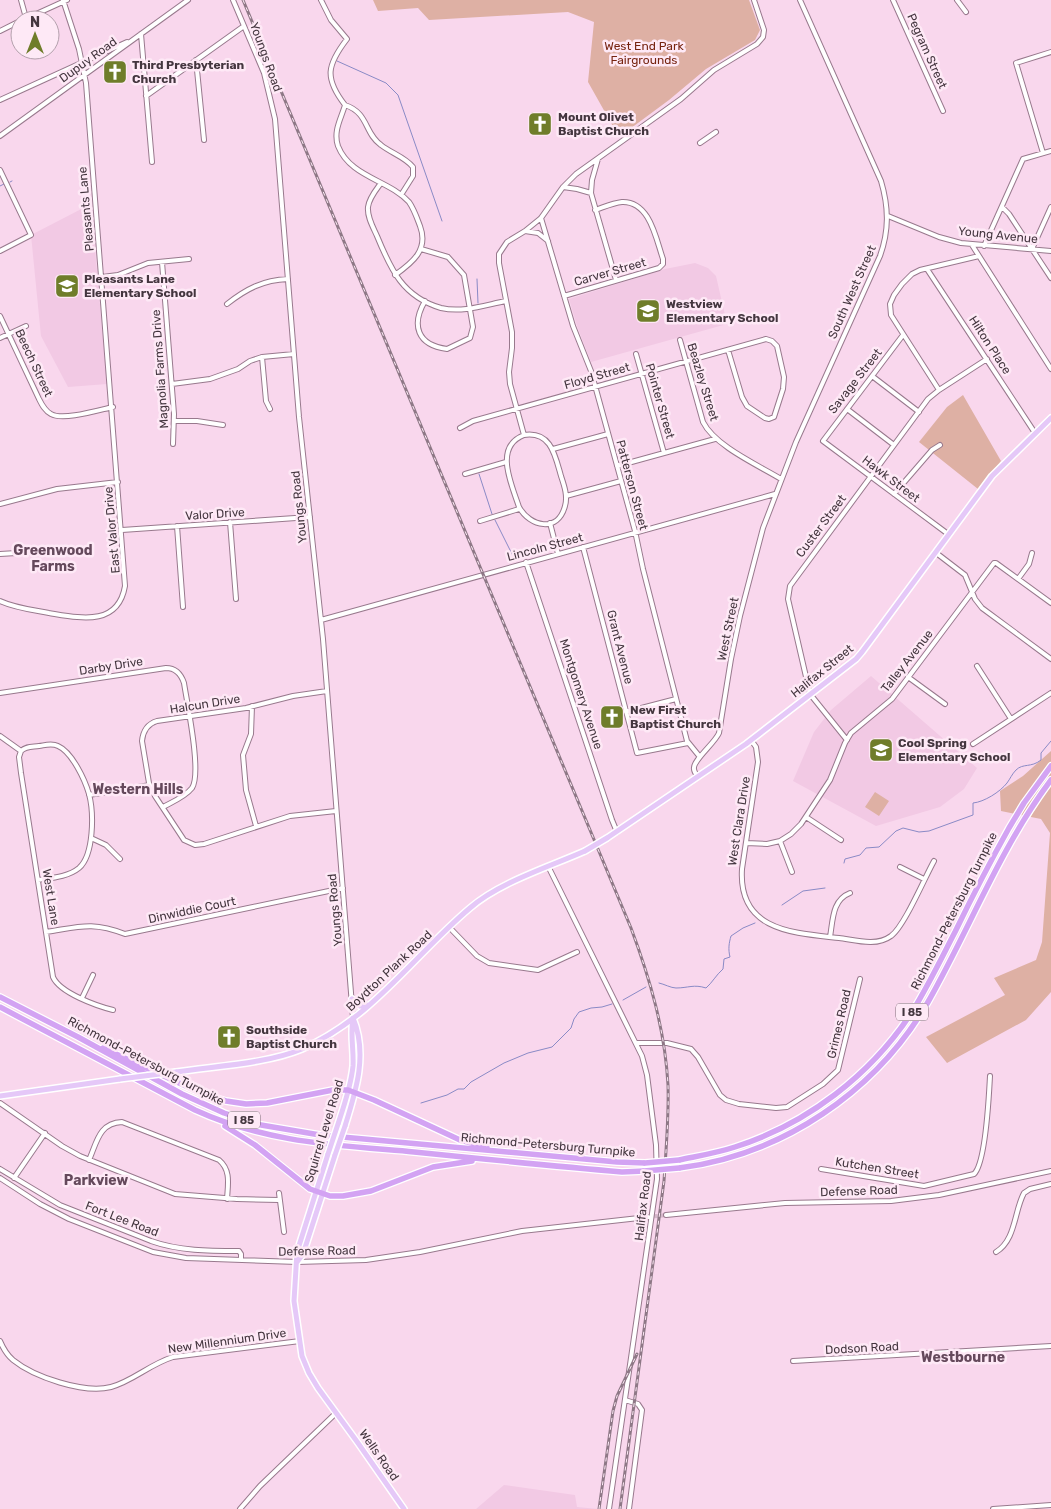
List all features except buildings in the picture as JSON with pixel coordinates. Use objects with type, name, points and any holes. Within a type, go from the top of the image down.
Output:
[{"type":"highway","name":"Richmond-Petersburg Turnpike","points":[[0,997],[199,1102],[232,1116],[261,1125],[320,1135],[617,1162],[645,1163],[679,1160],[733,1148],[784,1127],[839,1092],[880,1053],[902,1026],[922,995],[999,845],[1024,803],[1051,766]]},
{"type":"highway","name":"Richmond-Petersburg Turnpike","points":[[0,1007],[167,1096],[208,1116],[242,1129],[296,1141],[622,1172],[644,1172],[699,1165],[736,1156],[764,1146],[794,1131],[815,1119],[850,1094],[878,1068],[905,1037],[928,1002],[1010,842],[1051,780]]},
{"type":"highway","points":[[78,1037],[203,1094],[235,1102],[268,1103],[332,1090],[348,1090],[460,1140],[516,1152]]},
{"type":"highway","points":[[208,1116],[248,1140],[292,1176],[323,1195],[343,1196],[370,1192],[434,1167],[452,1163],[492,1160]]},
{"type":"main road","name":"Halifax Street","points":[[596,844],[617,832],[739,749],[862,652],[992,476],[1051,418]]},
{"type":"main road","name":"Boydton Plank Road","points":[[0,1096],[269,1058],[292,1052],[325,1037],[372,1004],[469,908],[485,897],[548,866],[585,851],[596,844]]},
{"type":"main road","points":[[352,999],[360,1006],[372,1004]]},
{"type":"main road","name":"Squirrel Level Road","points":[[336,1413],[309,1373],[302,1356],[294,1301],[295,1272],[297,1252],[348,1090],[353,1067],[351,1030],[353,1018]]},
{"type":"main road","name":"Squirrel Level Road","points":[[297,1262],[303,1254],[356,1092],[360,1055],[358,1030],[353,1018]]},
{"type":"main road","name":"Wells Road","points":[[336,1413],[404,1509]]},
{"type":"street","points":[[44,10],[65,0]]},
{"type":"street","name":"Pleasants Lane","points":[[65,0],[85,74],[114,431]]},
{"type":"street","points":[[177,0],[180,6]]},
{"type":"street","name":"Dupuy Road","points":[[0,136],[188,0]]},
{"type":"street","name":"Youngs Road","points":[[233,0],[264,73],[274,114],[294,354],[321,620],[353,1018]]},
{"type":"street","points":[[321,0],[331,20],[347,39],[336,54],[331,70],[334,89],[345,105],[354,108],[362,116],[373,138],[380,145],[409,163],[413,168],[413,176],[401,195]]},
{"type":"street","points":[[524,436],[509,379],[513,340],[499,264],[499,254],[507,242],[526,231],[541,218],[562,187],[576,174],[681,98],[714,70],[757,44],[764,34],[764,27],[754,0]]},
{"type":"street","name":"South West Street","points":[[781,479],[798,437],[880,256],[886,235],[888,216],[881,182],[800,0]]},
{"type":"street","name":"Pegram Street","points":[[893,0],[943,111]]},
{"type":"street","points":[[957,0],[966,12]]},
{"type":"street","points":[[146,96],[244,26]]},
{"type":"street","points":[[141,34],[152,162]]},
{"type":"street","points":[[0,100],[134,39]]},
{"type":"street","points":[[1043,153],[1016,63],[1051,52]]},
{"type":"street","points":[[196,60],[204,140]]},
{"type":"street","points":[[345,105],[336,133],[341,151],[352,165],[401,195],[412,207],[421,229],[423,239],[421,249],[412,263],[395,275]]},
{"type":"street","points":[[700,143],[716,132]]},
{"type":"street","points":[[984,246],[1024,159],[1051,151]]},
{"type":"street","points":[[598,159],[592,180],[591,194],[616,280]]},
{"type":"street","points":[[0,170],[31,235],[0,251]]},
{"type":"street","points":[[381,183],[371,198],[368,212],[384,254],[395,275],[406,288],[424,301],[450,309],[470,308],[506,301]]},
{"type":"street","points":[[562,187],[577,189],[591,194]]},
{"type":"street","name":"Carver Street","points":[[564,296],[661,266],[663,259],[649,219],[643,211],[625,202],[595,210]]},
{"type":"street","points":[[1002,207],[1009,214],[1051,278]]},
{"type":"street","points":[[1032,249],[1051,208]]},
{"type":"street","name":"Young Avenue","points":[[888,216],[939,237],[972,245],[1051,250]]},
{"type":"street","name":"Patterson Street","points":[[541,218],[564,296],[595,387],[635,533],[688,743],[700,757]]},
{"type":"street","points":[[526,231],[538,233],[548,241]]},
{"type":"street","points":[[972,245],[1051,369]]},
{"type":"street","points":[[421,249],[452,259],[464,275],[473,327],[470,338],[450,348],[444,348],[423,338],[419,330],[417,315],[424,301]]},
{"type":"street","points":[[939,390],[891,314],[892,300],[907,279],[915,272],[978,256]]},
{"type":"street","points":[[102,277],[118,275],[141,266],[189,259]]},
{"type":"street","name":"Magnolia Farms Drive","points":[[162,262],[175,421],[172,444]]},
{"type":"street","name":"Hilton Place","points":[[927,268],[1035,433]]},
{"type":"street","points":[[228,304],[242,292],[255,285],[268,281],[288,279]]},
{"type":"street","name":"Beech Street","points":[[0,316],[47,412],[63,417],[113,407]]},
{"type":"street","points":[[0,338],[26,326]]},
{"type":"street","name":"Savage Street","points":[[823,440],[904,335]]},
{"type":"street","name":"Floyd Street","points":[[460,428],[468,422],[766,339],[772,340],[776,344],[784,371],[784,384],[774,418],[765,418],[747,406],[742,397],[728,350]]},
{"type":"street","name":"Beazley Street","points":[[680,340],[703,422],[709,432],[715,439],[781,479]]},
{"type":"street","points":[[172,384],[210,379],[238,370],[250,361],[262,357],[294,354]]},
{"type":"street","name":"Pointer Street","points":[[636,354],[664,453]]},
{"type":"street","points":[[262,357],[266,400],[270,409]]},
{"type":"street","name":"Custer Street","points":[[847,740],[810,694],[788,599],[788,591],[803,566],[928,399],[987,358]]},
{"type":"street","points":[[872,376],[919,412]]},
{"type":"street","points":[[847,408],[894,444]]},
{"type":"street","points":[[175,421],[223,425]]},
{"type":"street","name":"East Valor Drive","points":[[0,601],[29,609],[87,618],[100,616],[116,606],[124,592],[126,579],[114,431]]},
{"type":"street","points":[[553,449],[608,434]]},
{"type":"street","points":[[534,435],[542,438],[553,449],[566,496],[563,512],[556,520],[550,523],[534,523],[526,518],[519,509],[506,462],[507,452],[511,444],[524,436],[534,435]]},
{"type":"street","points":[[617,466],[715,439]]},
{"type":"street","name":"Hawk Street","points":[[823,440],[823,442],[948,534]]},
{"type":"street","points":[[894,494],[932,450],[940,446]]},
{"type":"street","points":[[465,474],[506,462]]},
{"type":"street","name":"West Street","points":[[700,757],[714,742],[719,733],[740,616],[760,540],[781,479]]},
{"type":"street","points":[[566,496],[621,481]]},
{"type":"street","points":[[0,504],[57,489],[118,482]]},
{"type":"street","name":"Lincoln Street","points":[[321,620],[776,494]]},
{"type":"street","points":[[480,520],[519,509]]},
{"type":"street","name":"Valor Drive","points":[[122,530],[310,517]]},
{"type":"street","points":[[230,522],[236,599]]},
{"type":"street","points":[[550,523],[558,554]]},
{"type":"street","points":[[177,526],[183,607]]},
{"type":"street","name":"Grant Avenue","points":[[584,547],[636,753],[688,743]]},
{"type":"street","points":[[0,554],[66,550]]},
{"type":"street","points":[[935,552],[965,575],[982,608],[1051,659]]},
{"type":"street","points":[[1032,553],[1029,564],[1018,579],[1051,604]]},
{"type":"street","name":"Montgomery Avenue","points":[[526,562],[617,832]]},
{"type":"street","name":"Talley Avenue","points":[[780,841],[797,829],[806,817],[830,780],[847,740],[856,728],[892,699],[994,563],[996,562],[1018,579]]},
{"type":"street","points":[[977,666],[1011,719]]},
{"type":"street","name":"Darby Drive","points":[[0,693],[169,668],[176,671],[183,679],[196,778],[189,791],[163,807]]},
{"type":"street","points":[[908,677],[945,704]]},
{"type":"street","name":"Halcun Drive","points":[[327,691],[252,706],[157,721],[150,724],[144,730],[142,741],[150,785],[182,837],[195,845],[204,844],[298,814],[336,811]]},
{"type":"street","points":[[973,744],[1051,693]]},
{"type":"street","points":[[626,712],[676,698]]},
{"type":"street","points":[[252,706],[252,734],[243,755],[246,790],[256,826]]},
{"type":"street","points":[[0,736],[21,751],[25,748],[48,744],[61,748],[68,754],[80,773],[89,795],[91,838],[86,856],[78,869],[64,875],[38,880]]},
{"type":"street","name":"West Clara Drive","points":[[751,740],[758,751],[758,762],[742,869],[742,883],[745,897],[757,915],[776,928],[875,942],[891,936],[902,922],[934,861]]},
{"type":"street","name":"West Lane","points":[[21,751],[19,757],[21,772],[55,980],[68,992],[113,1010]]},
{"type":"street","points":[[698,776],[693,766],[700,757]]},
{"type":"street","points":[[89,795],[150,785]]},
{"type":"street","points":[[806,817],[841,840]]},
{"type":"street","points":[[91,838],[106,845],[120,859]]},
{"type":"street","points":[[746,843],[767,844],[780,841],[792,872]]},
{"type":"street","name":"Halifax Road","points":[[548,866],[636,1043],[646,1072],[657,1159],[657,1174],[645,1266],[610,1509]]},
{"type":"street","points":[[900,867],[924,879]]},
{"type":"street","name":"Dinwiddie Court","points":[[46,932],[88,924],[102,926],[125,934],[132,933],[343,888]]},
{"type":"street","points":[[830,937],[837,902],[850,893]]},
{"type":"street","points":[[450,928],[477,956],[489,963],[538,970],[577,952]]},
{"type":"street","points":[[82,998],[93,975]]},
{"type":"street","name":"Grimes Road","points":[[636,1043],[667,1043],[691,1049],[698,1057],[720,1095],[730,1102],[776,1108],[787,1107],[822,1084],[838,1070],[860,979]]},
{"type":"street","name":"Kutchen Street","points":[[821,1169],[891,1182],[919,1185],[931,1185],[973,1174],[978,1170],[988,1105],[990,1076]]},
{"type":"street","points":[[0,1103],[70,1151],[175,1194],[279,1200]]},
{"type":"street","points":[[89,1160],[105,1126],[113,1122],[122,1122],[219,1160],[226,1168],[228,1175],[228,1198]]},
{"type":"street","points":[[14,1178],[45,1133]]},
{"type":"street","name":"Fort Lee Road","points":[[0,1169],[60,1205],[150,1241],[186,1249],[239,1251],[241,1260]]},
{"type":"street","name":"Defense Road","points":[[666,1215],[785,1203],[879,1202],[932,1196],[1051,1171]]},
{"type":"street","name":"Defense Road","points":[[0,1178],[53,1211],[153,1252],[186,1258],[297,1262],[342,1261],[387,1257],[522,1231],[648,1217]]},
{"type":"street","points":[[996,1252],[1005,1244],[1009,1236],[1024,1193],[1030,1189],[1051,1184]]},
{"type":"street","points":[[931,1185],[932,1196]]},
{"type":"street","points":[[279,1193],[284,1232]]},
{"type":"street","name":"New Millennium Drive","points":[[0,1341],[13,1359],[29,1370],[68,1384],[96,1389],[109,1388],[124,1382],[158,1362],[173,1357],[300,1340]]},
{"type":"street","name":"Dodson Road","points":[[794,1361],[889,1357],[1051,1346]]},
{"type":"street","points":[[625,1400],[638,1404],[642,1410],[629,1509]]},
{"type":"street","points":[[240,1509],[260,1486],[336,1413]]},
{"type":"street","points":[[993,1509],[1051,1505]]},
{"type":"shaded area","name":"Pleasants Lane Elementary School","points":[[91,204],[107,384],[68,387],[41,336],[31,235]]},
{"type":"shaded area","name":"Westview Elementary School","points":[[695,263],[708,268],[716,276],[727,324],[591,362],[569,299],[665,269]]},
{"type":"shaded area","name":"Cool Spring Elementary School","points":[[871,676],[977,768],[964,789],[940,807],[876,826],[793,781],[814,732],[831,710]]},
{"type":"shaded area","points":[[504,1485],[575,1495],[577,1507],[598,1509],[476,1509]]},
{"type":"green space","name":"West End Park Fairgrounds","points":[[373,0],[749,0],[760,30],[755,40],[706,69],[669,100],[619,137],[588,82],[594,22],[568,12],[429,20],[418,8],[378,11]]},
{"type":"green space","points":[[963,395],[1001,461],[978,489],[919,442],[947,407]]},
{"type":"green space","points":[[1051,751],[1051,992],[1026,1020],[947,1063],[926,1037],[1005,995],[994,978],[1036,960],[1042,942],[1050,833],[1041,819],[1001,811],[1000,791],[1023,776]]},
{"type":"green space","points":[[875,792],[889,801],[879,816],[865,807]]},
{"type":"waterway","points":[[337,61],[386,83],[398,95],[442,221]]},
{"type":"waterway","points":[[0,186],[4,184]]},
{"type":"waterway","points":[[477,279],[478,303]]},
{"type":"waterway","points":[[479,474],[492,514]]},
{"type":"waterway","points":[[495,520],[515,560]]},
{"type":"waterway","points":[[844,863],[845,859],[860,855],[866,848],[879,847],[896,831],[903,828],[919,832],[929,831],[973,815],[973,803],[987,799],[1000,790],[1019,768],[1041,760],[1041,753],[1051,741]]},
{"type":"waterway","points":[[782,905],[803,891],[825,888]]},
{"type":"waterway","points":[[659,983],[674,988],[694,986],[706,988],[723,969],[724,959],[730,957],[729,946],[731,936],[755,923]]},
{"type":"waterway","points":[[623,1000],[646,987]]},
{"type":"waterway","points":[[421,1103],[447,1095],[458,1089],[464,1089],[471,1082],[504,1063],[528,1053],[552,1047],[571,1028],[579,1012],[612,1004]]},
{"type":"tunnel","points":[[648,1217],[666,1215]]},
{"type":"railway","points":[[243,0],[631,928],[656,1005],[664,1044],[668,1085],[664,1181],[620,1509]]},
{"type":"railway","points":[[599,1509],[613,1411],[617,1396],[637,1354]]},
{"type":"place","name":"Third Presbyterian Church","points":[[115,72]]},
{"type":"place","name":"Mount Olivet Baptist Church","points":[[540,124]]},
{"type":"place","name":"Pleasants Lane Elementary School","points":[[67,286]]},
{"type":"place","name":"Westview Elementary School","points":[[648,311]]},
{"type":"place","name":"New First Baptist Church","points":[[612,717]]},
{"type":"place","name":"Cool Spring Elementary School","points":[[881,750]]},
{"type":"place","name":"Southside Baptist Church","points":[[229,1037]]},
{"type":"district","name":"Greenwood Farms","points":[[53,558]]},
{"type":"district","name":"Western Hills","points":[[138,789]]},
{"type":"district","name":"Parkview","points":[[96,1180]]},
{"type":"district","name":"Westbourne","points":[[963,1357]]}]
